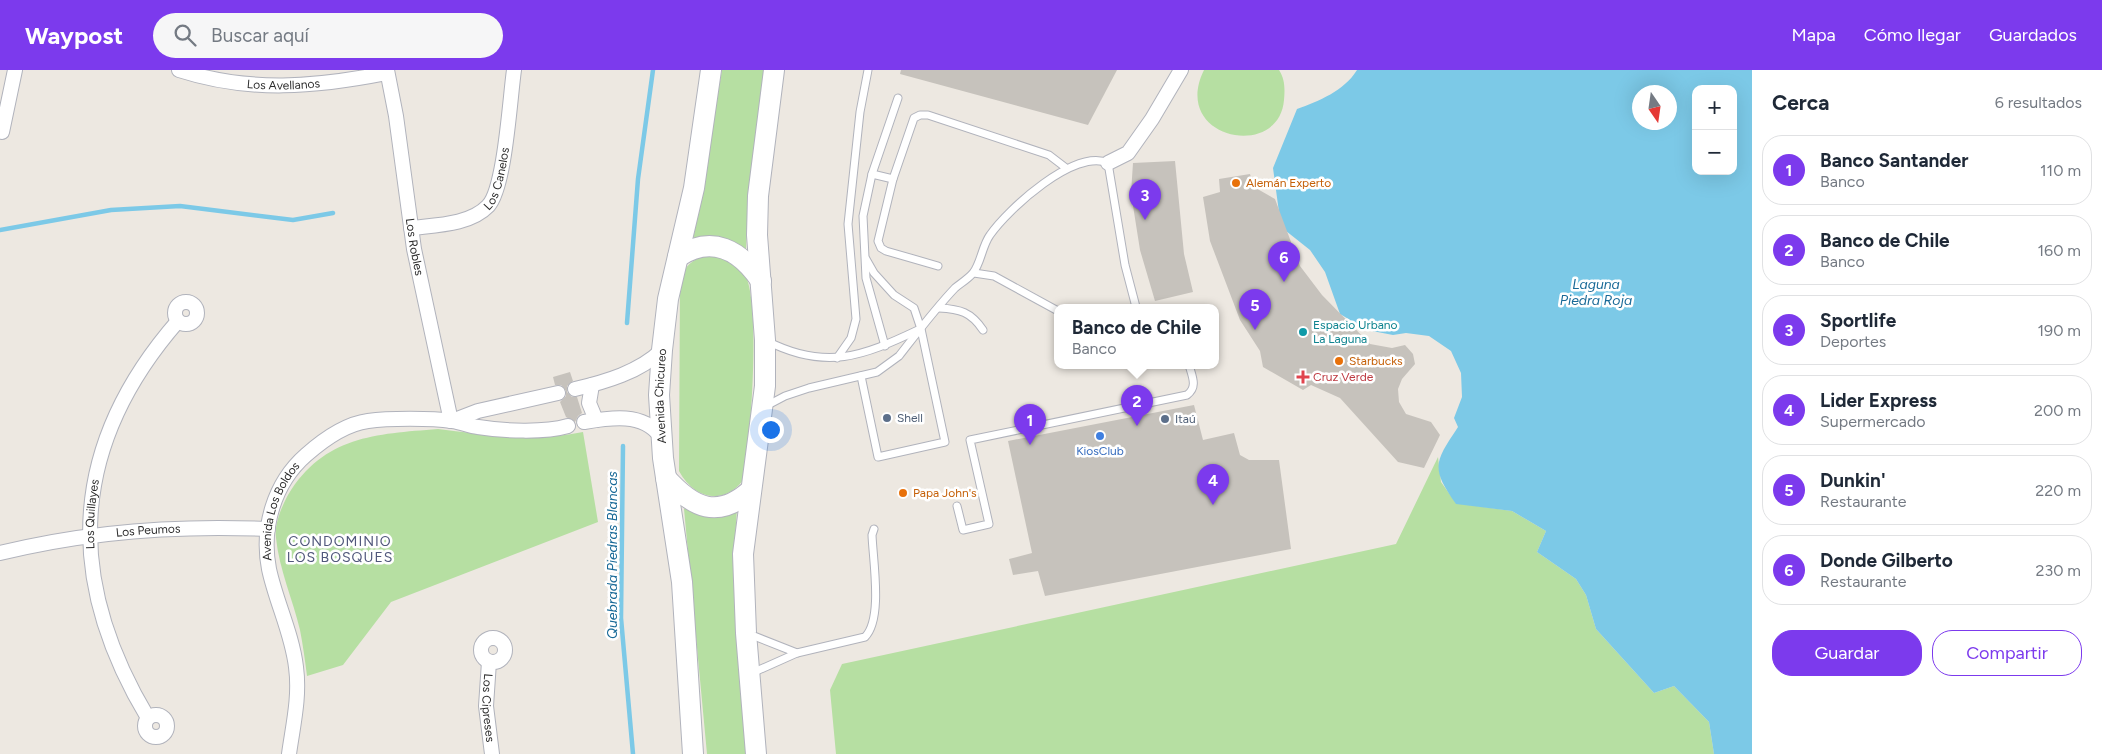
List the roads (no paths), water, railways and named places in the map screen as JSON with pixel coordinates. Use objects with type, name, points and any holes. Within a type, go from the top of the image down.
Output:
[{"type":"main road","name":"Avenida Chicureo","points":[[693,754],[682,582],[660,436],[659,395],[668,299],[694,188],[711,70]]},
{"type":"main road","points":[[756,754],[746,633],[743,554],[763,407],[765,340],[757,235],[758,187],[774,70]]},
{"type":"main road","points":[[678,257],[700,247],[724,248],[746,262],[761,281]]},
{"type":"main road","points":[[666,478],[686,498],[706,507],[729,505],[751,490]]},
{"type":"street","points":[[2,132],[15,70]]},
{"type":"street","name":"Los Avellanos","points":[[180,70],[232,81],[275,86],[329,84],[387,71]]},
{"type":"street","name":"Los Canelos","points":[[411,228],[467,218],[482,211],[492,200],[501,172],[514,70]]},
{"type":"street","points":[[1108,163],[1128,154],[1181,70]]},
{"type":"street","name":"Los Robles","points":[[387,71],[411,228],[451,421]]},
{"type":"street","name":"Los Quillayes","points":[[148,718],[124,675],[103,624],[91,568],[89,535],[96,472],[110,428],[132,384],[150,355],[178,321]]},
{"type":"street","points":[[575,389],[592,385],[650,362],[662,350]]},
{"type":"street","points":[[592,385],[589,403],[590,421],[638,420],[655,428],[660,436]]},
{"type":"street","name":"Avenida Los Boldos","points":[[451,421],[478,411],[558,394]]},
{"type":"street","name":"Avenida Los Boldos","points":[[289,754],[296,706],[297,671],[289,633],[269,569],[268,528],[276,496],[291,470],[311,450],[332,436],[368,421],[451,421],[478,427],[540,430],[568,426]]},
{"type":"street","name":"Los Peumos","points":[[0,552],[89,535],[177,528],[268,528]]},
{"type":"street","name":"Los Cipreses","points":[[489,662],[486,706],[492,754]]},
{"type":"lane","points":[[837,358],[851,338],[856,319],[848,224],[860,112],[868,70]]},
{"type":"lane","points":[[885,346],[866,278],[864,216],[872,174],[898,98]]},
{"type":"lane","points":[[938,266],[886,251],[879,246],[878,241],[893,180],[914,118],[920,115],[928,115],[1049,155],[1066,168]]},
{"type":"lane","points":[[763,407],[784,396],[809,388],[877,372],[889,364],[899,356],[956,288],[974,273],[983,247],[999,223],[1031,192],[1066,168],[1101,160],[1108,163],[1125,265],[1135,304]]},
{"type":"lane","points":[[872,174],[893,180]]},
{"type":"lane","points":[[861,376],[878,456],[945,442],[921,329],[914,308],[894,295],[874,273],[866,259]]},
{"type":"lane","points":[[974,273],[994,276],[1054,309]]},
{"type":"lane","points":[[939,308],[964,310],[976,320],[983,330]]},
{"type":"lane","points":[[765,340],[789,352],[837,358],[866,353],[921,329]]},
{"type":"lane","points":[[957,506],[964,530],[989,524],[970,440],[1187,395],[1191,392],[1194,383],[1190,369]]},
{"type":"lane","points":[[749,674],[797,653],[865,637],[872,630],[875,616],[872,535],[874,529]]},
{"type":"lane","points":[[746,633],[797,653]]},
{"type":"water","name":"Laguna Piedra Roja","points":[[1357,70],[1752,70],[1752,754],[1714,754],[1709,722],[1674,686],[1654,693],[1596,629],[1586,595],[1576,579],[1537,552],[1546,531],[1512,511],[1456,504],[1439,473],[1440,457],[1458,427],[1454,418],[1462,397],[1461,373],[1451,351],[1429,336],[1406,333],[1393,335],[1367,330],[1340,314],[1325,272],[1310,250],[1281,227],[1273,168],[1297,109],[1330,94],[1345,84]]},
{"type":"waterway","name":"Quebrada Piedras Blancas","points":[[627,323],[638,179],[653,70]]},
{"type":"waterway","points":[[0,230],[111,210],[180,206],[293,220],[333,213]]},
{"type":"waterway","name":"Quebrada Piedras Blancas","points":[[623,446],[621,618],[633,754]]},
{"type":"place","name":"Alemán Experto","points":[[1236,183]]},
{"type":"place","name":"Sportlife","points":[[1145,220]]},
{"type":"place","name":"Donde Gilberto","points":[[1284,282]]},
{"type":"place","name":"Dunkin'","points":[[1255,330]]},
{"type":"place","name":"Espacio Urbano La Laguna","points":[[1303,332]]},
{"type":"place","name":"Starbucks","points":[[1339,361]]},
{"type":"place","name":"Cruz Verde","points":[[1303,377]]},
{"type":"place","name":"Shell","points":[[887,418]]},
{"type":"place","name":"Itaú","points":[[1165,419]]},
{"type":"place","name":"Banco de Chile","points":[[1137,426]]},
{"type":"place","name":"KiosClub","points":[[1100,436]]},
{"type":"place","name":"Banco Santander","points":[[1030,445]]},
{"type":"place","name":"Papa John's","points":[[903,493]]},
{"type":"place","name":"Lider Express","points":[[1213,505]]},
{"type":"district","name":"CONDOMINIO LOS BOSQUES","points":[[340,550]]}]
